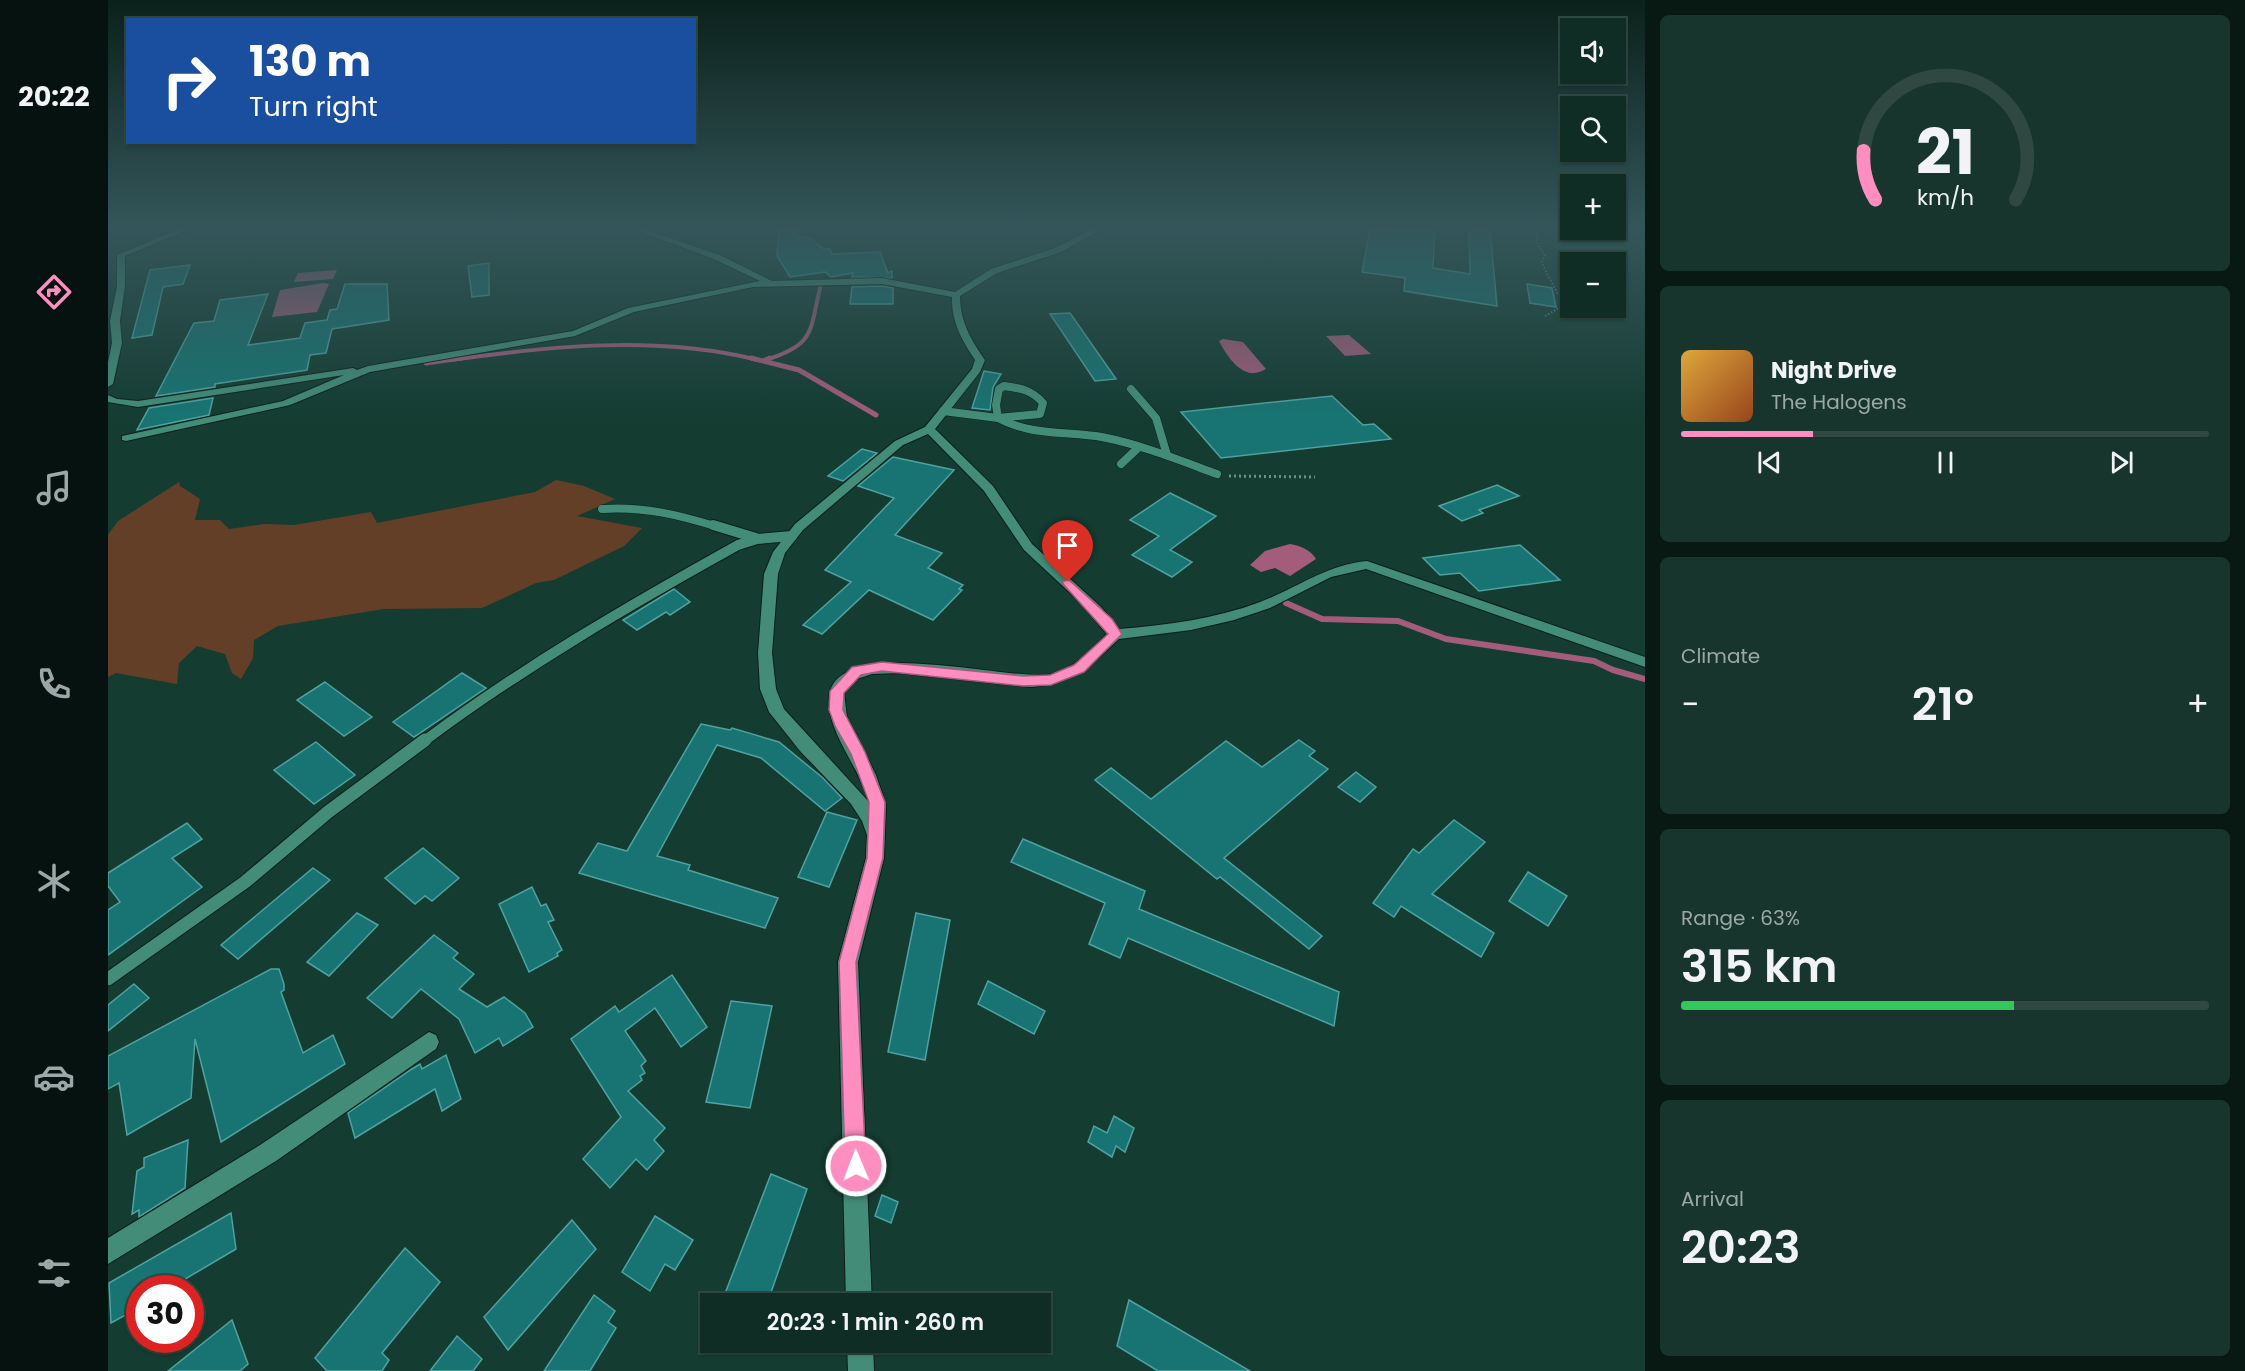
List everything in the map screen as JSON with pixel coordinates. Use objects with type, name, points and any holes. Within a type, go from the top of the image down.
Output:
[{"type":"street","points":[[108,384],[117,343],[115,321],[120,293]]},
{"type":"street","points":[[108,398],[115,402],[138,404],[368,369],[576,333],[630,310],[714,293]]},
{"type":"street","points":[[945,293],[956,295],[959,293]]},
{"type":"street","points":[[876,835],[870,818],[857,799],[806,747],[777,712],[768,689],[765,653],[771,574],[779,552],[792,536],[899,443],[929,429],[964,388],[976,370],[980,360],[968,343],[955,311],[956,295]]},
{"type":"street","points":[[126,438],[286,403],[368,369]]},
{"type":"street","points":[[929,429],[966,462],[988,489],[1029,549],[1068,582],[1107,622],[1115,634]]},
{"type":"street","points":[[859,1293],[848,962],[875,858],[877,802],[871,783],[836,710],[837,691],[845,680],[857,671],[882,666],[1023,681],[1051,680],[1079,669],[1115,634],[1157,631],[1212,620],[1264,605],[1333,571],[1350,566],[1367,565],[1645,662]]},
{"type":"street","points":[[108,1252],[268,1153],[429,1042]]},
{"type":"street","points":[[860,1353],[861,1371]]},
{"type":"lane","points":[[943,411],[998,418],[1041,414],[1043,403],[1032,390],[1004,386],[999,388],[996,405],[998,418],[1012,428],[1099,436],[1167,455],[1217,474]]},
{"type":"lane","points":[[1131,389],[1156,418],[1167,455]]},
{"type":"lane","points":[[1121,464],[1139,447]]},
{"type":"lane","points":[[602,509],[634,507],[658,511],[757,538]]},
{"type":"lane","points":[[108,979],[245,882],[328,812],[480,699],[625,608],[738,545],[757,538],[792,536]]},
{"type":"path","points":[[1545,316],[1564,305],[1560,293]]},
{"type":"path","points":[[1217,474],[1231,477],[1315,477]]},
{"type":"shaded area","points":[[279,293],[325,293],[317,312],[272,317]]},
{"type":"shaded area","points":[[1349,335],[1371,354],[1345,356],[1326,336]]},
{"type":"shaded area","points":[[1223,339],[1243,342],[1266,369],[1258,373],[1251,373],[1238,367],[1227,355],[1219,341]]},
{"type":"shaded area","points":[[556,480],[584,486],[615,499],[577,516],[642,528],[624,546],[554,580],[536,583],[482,608],[384,609],[278,626],[254,640],[253,658],[241,679],[232,673],[225,654],[197,646],[179,663],[177,684],[116,673],[108,677],[108,535],[118,521],[179,482],[180,486],[200,499],[195,520],[220,520],[229,529],[264,524],[294,525],[371,512],[377,523],[535,492]]},
{"type":"shaded area","points":[[1290,544],[1308,550],[1316,559],[1290,576],[1275,568],[1261,572],[1250,565],[1265,551]]},
{"type":"building","points":[[144,293],[162,293],[152,335],[132,338]]},
{"type":"building","points":[[342,293],[387,293],[389,320],[332,329],[326,353],[310,355],[307,370],[215,384],[215,387],[156,396],[194,323],[214,321],[220,300],[268,294],[248,345],[300,338],[305,323],[327,320],[330,310],[337,309]]},
{"type":"building","points":[[471,293],[489,293],[489,295],[472,297]]},
{"type":"building","points":[[851,293],[893,293],[893,304],[850,304]]},
{"type":"building","points":[[1416,293],[1496,293],[1497,306]]},
{"type":"building","points":[[1528,293],[1553,293],[1556,307],[1530,303]]},
{"type":"building","points":[[1070,313],[1116,379],[1095,381],[1050,314]]},
{"type":"building","points":[[984,371],[1001,374],[993,387],[990,410],[972,408]]},
{"type":"building","points":[[1332,396],[1363,425],[1374,424],[1391,439],[1221,458],[1181,412]]},
{"type":"building","points":[[213,398],[209,415],[137,430],[149,408]]},
{"type":"building","points":[[862,449],[877,453],[843,481],[828,476]]},
{"type":"building","points":[[893,457],[954,470],[895,535],[942,553],[928,568],[963,585],[959,589],[962,590],[933,620],[869,590],[822,634],[803,625],[851,582],[825,570],[894,498],[858,486]]},
{"type":"building","points":[[1497,485],[1519,496],[1479,510],[1483,513],[1462,521],[1439,506]]},
{"type":"building","points":[[1170,493],[1216,516],[1170,550],[1192,562],[1172,577],[1132,555],[1159,536],[1130,520]]},
{"type":"building","points":[[1520,545],[1560,580],[1479,591],[1460,573],[1440,575],[1423,558]]},
{"type":"building","points":[[674,589],[690,602],[670,615],[666,612],[637,630],[623,620]]},
{"type":"building","points":[[462,673],[486,688],[414,737],[393,722]]},
{"type":"building","points":[[325,682],[372,717],[344,736],[297,700]]},
{"type":"building","points":[[701,724],[730,730],[732,728],[779,742],[823,778],[842,798],[825,811],[761,758],[717,745],[657,856],[690,865],[688,870],[778,898],[765,928],[579,873],[598,843],[627,851]]},
{"type":"building","points":[[1299,740],[1315,751],[1309,756],[1328,769],[1224,858],[1322,936],[1309,949],[1220,877],[1217,879],[1095,780],[1111,768],[1151,799],[1226,741],[1262,767]]},
{"type":"building","points":[[316,742],[355,775],[314,804],[274,770]]},
{"type":"building","points":[[1356,772],[1376,787],[1360,802],[1338,787]]},
{"type":"building","points":[[827,812],[857,820],[829,887],[798,877]]},
{"type":"building","points":[[1454,820],[1485,842],[1432,894],[1494,933],[1481,957],[1401,906],[1394,917],[1373,903],[1413,849],[1419,853]]},
{"type":"building","points":[[187,823],[202,839],[172,858],[202,887],[108,955],[108,910],[120,902],[108,886],[108,873]]},
{"type":"building","points":[[1023,839],[1145,891],[1139,909],[1339,992],[1334,1026],[1128,938],[1120,958],[1089,944],[1105,903],[1011,862]]},
{"type":"building","points":[[423,848],[459,878],[432,901],[425,896],[415,904],[385,878]]},
{"type":"building","points":[[313,868],[330,880],[238,959],[221,945]]},
{"type":"building","points":[[1528,872],[1567,896],[1548,926],[1509,901]]},
{"type":"building","points":[[532,887],[541,906],[546,904],[554,920],[548,922],[562,950],[557,953],[558,956],[529,972],[499,904]]},
{"type":"building","points":[[357,913],[378,925],[329,976],[307,962]]},
{"type":"building","points":[[916,913],[950,920],[925,1060],[888,1052]]},
{"type":"building","points":[[434,935],[458,953],[453,958],[474,974],[459,989],[487,1007],[504,997],[525,1013],[533,1027],[503,1046],[499,1038],[475,1053],[459,1019],[421,989],[392,1018],[367,998]]},
{"type":"building","points":[[271,969],[279,969],[284,984],[284,990],[281,992],[303,1053],[333,1035],[345,1064],[221,1142],[195,1039],[191,1098],[127,1135],[119,1083],[108,1089],[108,1056]]},
{"type":"building","points":[[672,975],[707,1027],[681,1047],[655,1008],[625,1031],[646,1061],[641,1066],[645,1073],[640,1076],[642,1080],[628,1091],[665,1128],[654,1140],[664,1151],[647,1170],[636,1159],[610,1188],[583,1159],[621,1117],[571,1039],[615,1006],[619,1012]]},
{"type":"building","points":[[988,981],[1045,1011],[1034,1034],[978,1004]]},
{"type":"building","points":[[134,984],[149,998],[108,1031],[108,1005]]},
{"type":"building","points":[[731,1001],[772,1006],[750,1108],[706,1102]]},
{"type":"building","points":[[446,1055],[461,1099],[442,1111],[435,1089],[355,1138],[348,1113],[420,1064],[422,1069]]},
{"type":"building","points":[[1114,1116],[1134,1128],[1125,1152],[1116,1146],[1112,1157],[1088,1142],[1094,1126],[1107,1133]]},
{"type":"building","points":[[188,1140],[185,1188],[139,1217],[139,1210],[132,1214],[137,1171],[144,1167],[144,1158]]},
{"type":"building","points":[[771,1174],[807,1189],[771,1293],[725,1293]]},
{"type":"building","points":[[882,1195],[898,1202],[891,1223],[875,1216]]},
{"type":"building","points":[[231,1213],[236,1249],[192,1275],[126,1275],[126,1315],[111,1323],[109,1283]]},
{"type":"building","points":[[655,1216],[693,1240],[675,1270],[665,1264],[650,1291],[622,1272]]},
{"type":"building","points":[[572,1220],[596,1249],[508,1350],[484,1317]]},
{"type":"building","points":[[405,1248],[440,1282],[382,1353],[389,1360],[382,1371],[327,1371],[315,1358]]},
{"type":"building","points":[[594,1295],[615,1311],[608,1322],[616,1328],[590,1371],[544,1371]]},
{"type":"building","points":[[1129,1300],[1250,1371],[1158,1371],[1117,1346]]},
{"type":"building","points":[[232,1320],[248,1364],[240,1371],[168,1371],[191,1353],[204,1353],[204,1342]]},
{"type":"building","points":[[457,1336],[482,1359],[473,1371],[430,1371]]},
{"type":"waterway","points":[[766,360],[783,354],[803,341],[812,324],[819,293]]},
{"type":"waterway","points":[[450,360],[604,345],[681,347],[758,360]]},
{"type":"waterway","points":[[426,363],[461,358]]},
{"type":"waterway","points":[[751,358],[799,370],[876,415]]},
{"type":"waterway","points":[[765,360],[770,358]]},
{"type":"waterway","points":[[1286,603],[1322,619],[1398,621],[1446,639],[1594,661],[1613,670],[1645,679]]},
{"type":"route","points":[[856,1166],[848,962],[875,858],[877,802],[858,752],[842,726],[836,710],[837,691],[845,680],[857,671],[882,666],[1023,681],[1051,680],[1079,669],[1115,634],[1107,622],[1068,582]]}]
